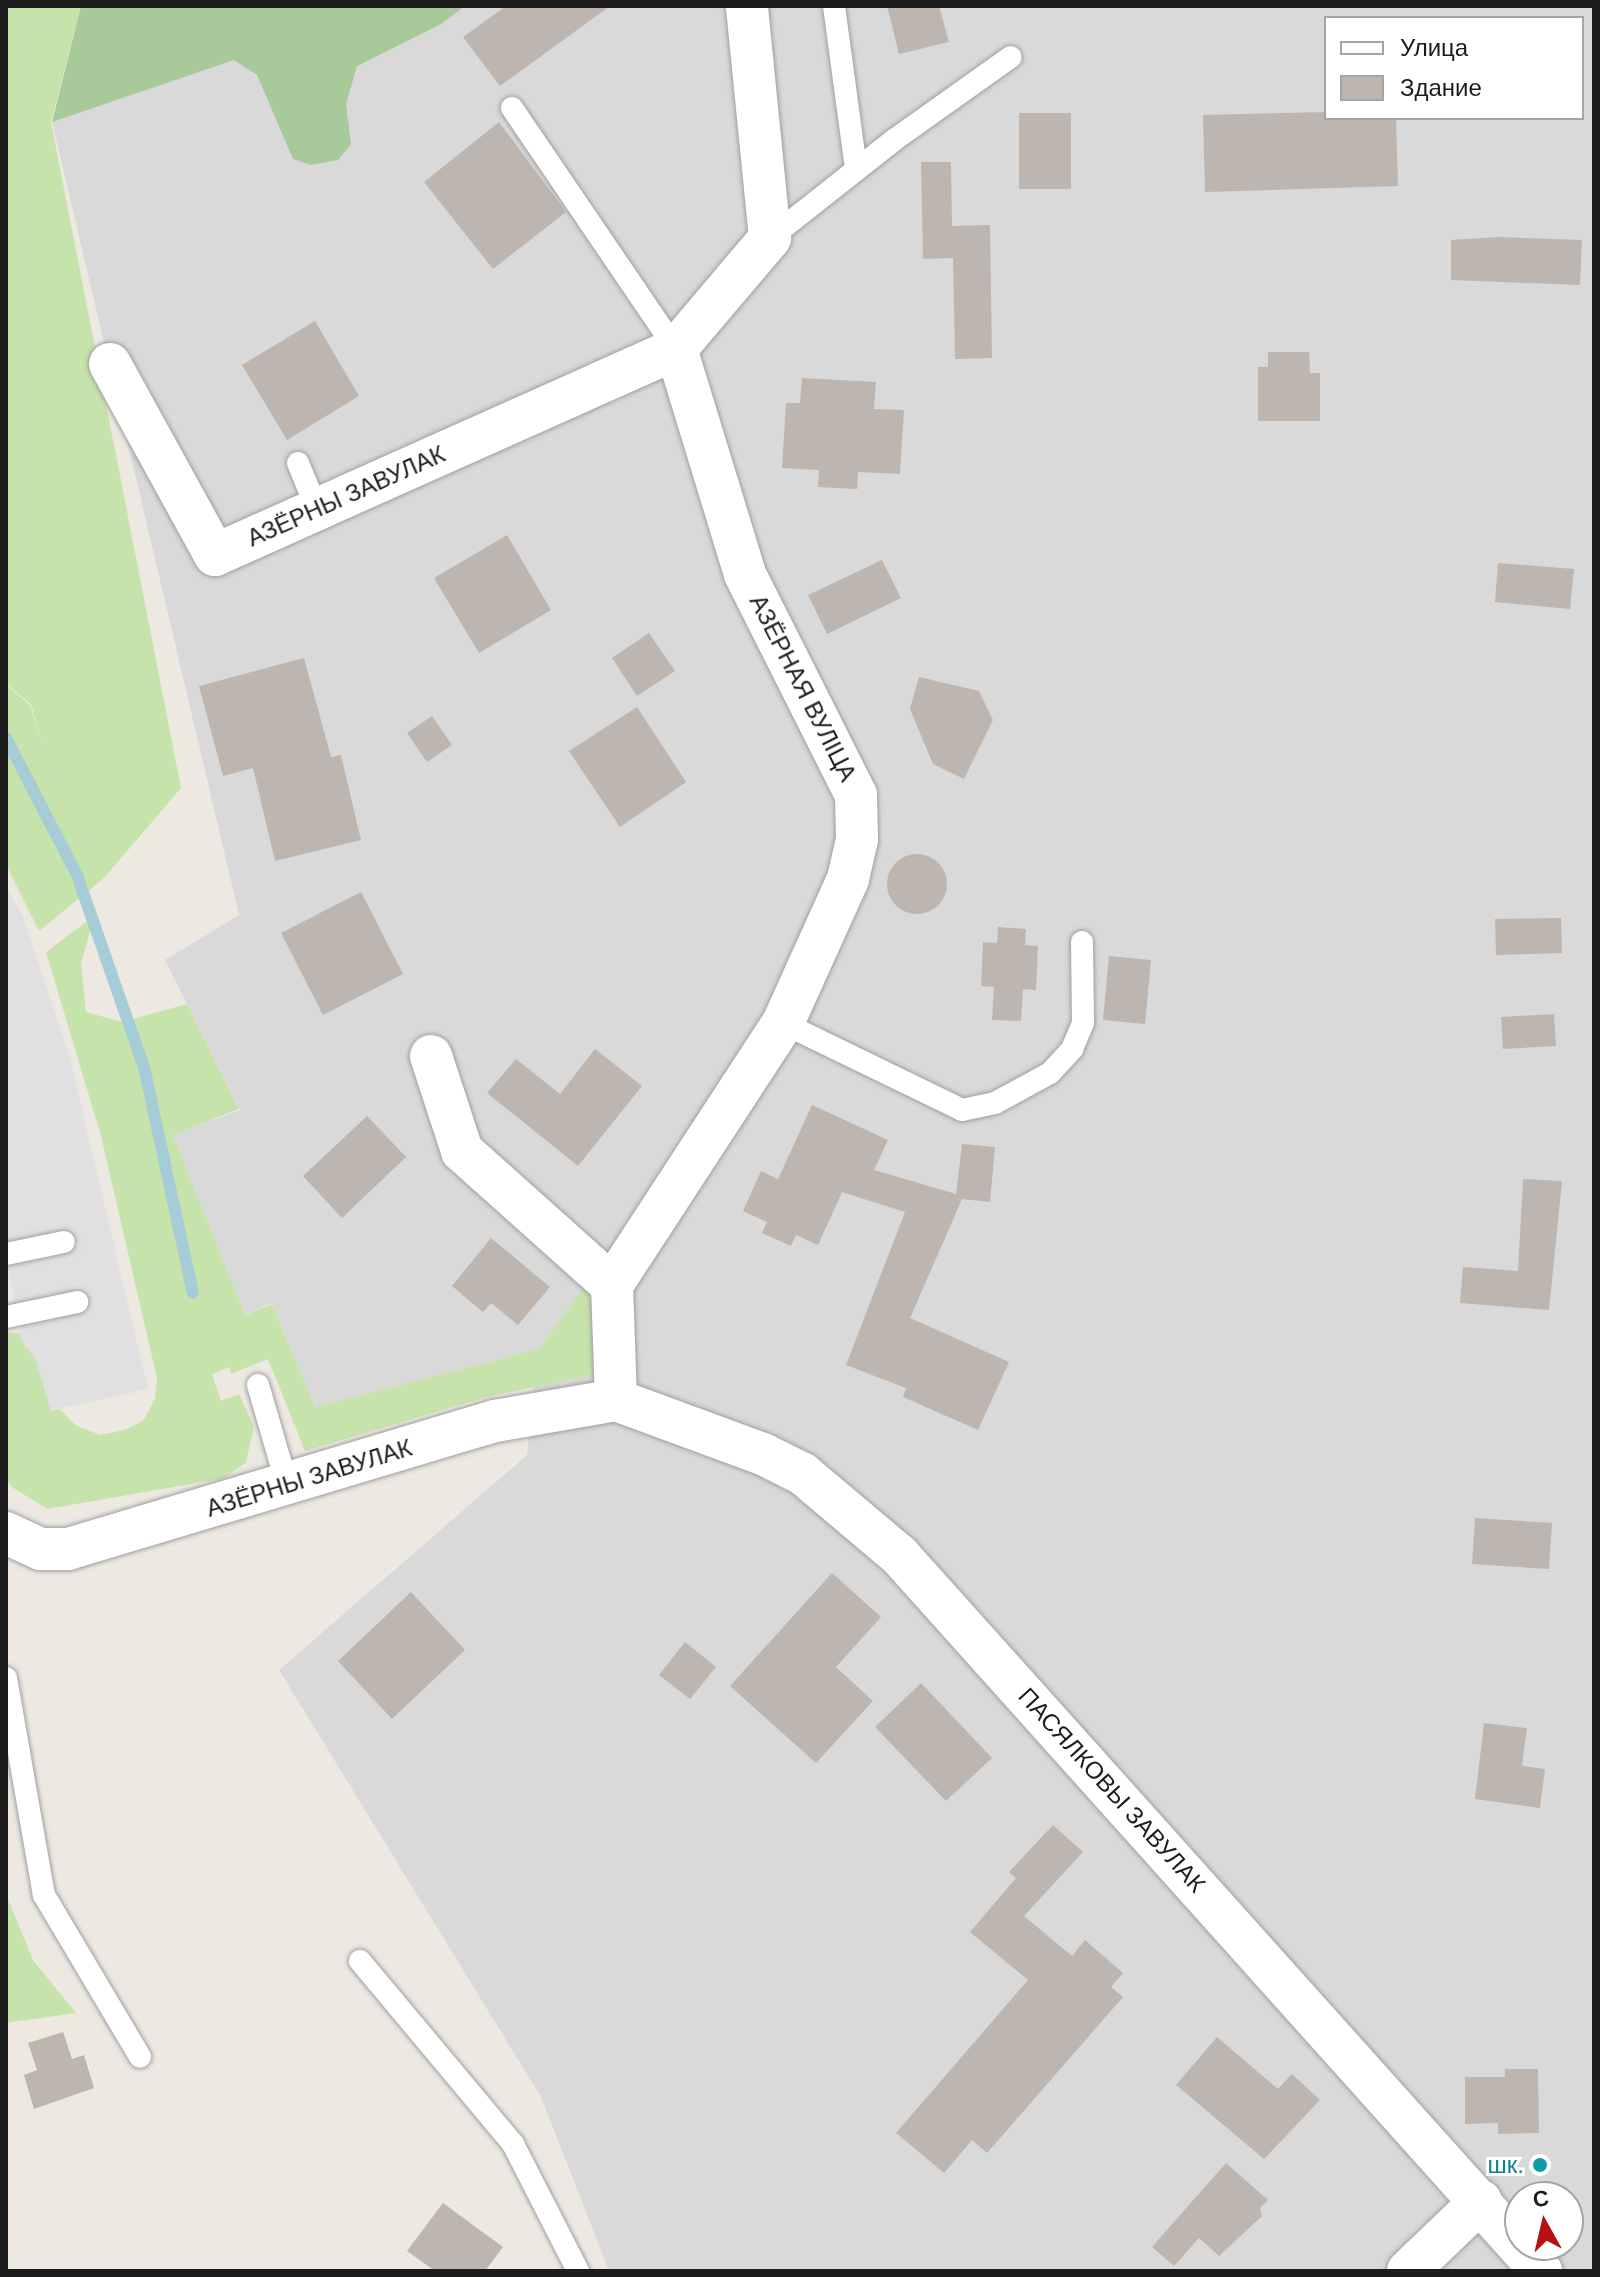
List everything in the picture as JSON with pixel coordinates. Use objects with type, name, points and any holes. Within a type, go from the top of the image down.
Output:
[{"type":"street","points":[[676,349],[770,238],[747,6]]},
{"type":"street","name":"АЗЁРНЫ ЗАВУЛАК","points":[[110,364],[215,555],[676,349]]},
{"type":"street","name":"АЗЁРНАЯ ВУЛІЦА","points":[[612,1285],[783,1023],[848,879],[857,839],[856,795],[745,574],[676,349]]},
{"type":"street","points":[[431,1056],[462,1151],[612,1285],[616,1400]]},
{"type":"street","name":"АЗЁРНЫ ЗАВУЛАК","points":[[8,1538],[41,1549],[68,1549],[495,1421],[616,1400]]},
{"type":"street","name":"ПАСЯЛКОВЫ ЗАВУЛАК","points":[[616,1400],[670,1416],[803,1474],[899,1555],[1541,2271]]},
{"type":"street","points":[[1408,2271],[1481,2201]]},
{"type":"lane","points":[[834,6],[856,169]]},
{"type":"lane","points":[[770,238],[856,169],[1011,57]]},
{"type":"lane","points":[[512,108],[676,349]]},
{"type":"lane","points":[[298,463],[317,509]]},
{"type":"lane","points":[[783,1023],[962,1110],[995,1103],[1050,1073],[1072,1049],[1083,1023],[1082,942]]},
{"type":"lane","points":[[6,1254],[64,1242]]},
{"type":"lane","points":[[6,1317],[77,1302]]},
{"type":"lane","points":[[258,1385],[287,1485]]},
{"type":"lane","points":[[6,1678],[44,1895],[140,2057]]},
{"type":"lane","points":[[360,1961],[513,2144],[578,2271]]},
{"type":"shaded area","points":[[375,6],[1594,6],[1594,2271],[609,2271],[541,2097],[279,1670],[527,1455],[537,1354],[315,1408],[272,1303],[244,1315],[171,1135],[240,1110],[165,960],[239,915],[52,122]]},
{"type":"shaded area","points":[[6,886],[24,919],[69,1054],[148,1389],[51,1411],[35,1358],[22,1342],[6,1257]]},
{"type":"green space","points":[[6,6],[81,6],[51,122],[181,788],[104,878],[39,931],[6,865],[6,685],[30,705],[42,744],[31,704],[6,684]]},
{"type":"green space","points":[[81,6],[465,6],[441,24],[357,66],[346,104],[351,144],[338,160],[310,165],[293,159],[257,75],[234,60],[52,122]]},
{"type":"green space","points":[[94,916],[81,964],[86,1012],[122,1022],[187,1004],[239,1109],[173,1135],[245,1315],[272,1304],[315,1407],[539,1349],[586,1284],[606,1346],[603,1363],[588,1376],[486,1397],[305,1451],[268,1359],[231,1374],[229,1367],[212,1374],[221,1401],[239,1394],[254,1427],[246,1462],[225,1478],[48,1509],[13,1488],[6,1479],[6,1332],[27,1334],[57,1406],[75,1425],[100,1435],[124,1430],[143,1421],[155,1399],[157,1378],[101,1136],[46,952]]},
{"type":"green space","points":[[6,1894],[33,1960],[76,2013],[6,2023]]},
{"type":"building","points":[[506,6],[610,6],[500,86],[463,37]]},
{"type":"building","points":[[887,6],[939,6],[949,42],[899,54]]},
{"type":"building","points":[[1324,112],[1324,120],[1396,120],[1398,186],[1205,192],[1203,115]]},
{"type":"building","points":[[1019,113],[1071,113],[1071,189],[1019,189]]},
{"type":"building","points":[[499,122],[566,212],[493,269],[424,182]]},
{"type":"building","points":[[921,162],[951,162],[952,226],[990,225],[992,358],[955,359],[953,258],[923,259]]},
{"type":"building","points":[[1498,237],[1582,240],[1580,285],[1451,280],[1451,240]]},
{"type":"building","points":[[315,321],[359,396],[287,440],[242,365]]},
{"type":"building","points":[[1268,352],[1309,352],[1310,373],[1320,373],[1320,421],[1258,421],[1258,367],[1268,367]]},
{"type":"building","points":[[802,378],[876,382],[874,409],[904,410],[900,474],[858,472],[857,489],[818,487],[819,470],[782,468],[786,403],[800,403]]},
{"type":"building","points":[[507,535],[551,610],[479,653],[434,578]]},
{"type":"building","points":[[882,560],[901,598],[827,634],[808,595]]},
{"type":"building","points":[[1498,563],[1574,569],[1570,609],[1495,602]]},
{"type":"building","points":[[649,633],[675,671],[637,696],[612,658]]},
{"type":"building","points":[[304,658],[331,757],[341,755],[361,840],[275,861],[253,768],[223,776],[199,686]]},
{"type":"building","points":[[919,677],[979,691],[993,720],[964,779],[933,764],[910,709]]},
{"type":"building","points":[[637,707],[686,782],[620,827],[569,751]]},
{"type":"building","points":[[432,716],[452,745],[427,762],[407,733]]},
{"type":"building","points":[[917,854],[938,863],[947,884],[938,905],[917,914],[896,905],[887,884],[896,863]]},
{"type":"building","points":[[361,892],[403,974],[323,1015],[281,933]]},
{"type":"building","points":[[1561,918],[1562,953],[1496,955],[1495,919]]},
{"type":"building","points":[[998,927],[1026,929],[1025,945],[1038,946],[1036,990],[1023,989],[1021,1021],[992,1020],[994,987],[981,986],[983,942],[997,943]]},
{"type":"building","points":[[1109,956],[1151,960],[1145,1024],[1103,1020]]},
{"type":"building","points":[[1554,1014],[1556,1046],[1503,1049],[1501,1017]]},
{"type":"building","points":[[595,1049],[642,1086],[578,1166],[487,1093],[516,1059],[560,1094]]},
{"type":"building","points":[[812,1105],[888,1140],[874,1170],[956,1194],[962,1144],[995,1147],[990,1202],[962,1199],[910,1318],[1009,1362],[978,1430],[903,1397],[906,1388],[846,1365],[905,1212],[842,1192],[818,1245],[796,1235],[791,1246],[762,1233],[767,1222],[743,1211],[761,1171],[778,1179]]},
{"type":"building","points":[[367,1116],[406,1157],[342,1218],[303,1176]]},
{"type":"building","points":[[1523,1179],[1562,1181],[1549,1310],[1460,1303],[1463,1267],[1518,1271]]},
{"type":"building","points":[[491,1238],[550,1287],[518,1325],[491,1303],[483,1312],[452,1286]]},
{"type":"building","points":[[1475,1518],[1552,1523],[1549,1569],[1472,1564]]},
{"type":"building","points":[[832,1573],[881,1617],[836,1667],[873,1701],[816,1763],[730,1686]]},
{"type":"building","points":[[411,1592],[465,1650],[392,1719],[338,1661]]},
{"type":"building","points":[[685,1642],[716,1667],[690,1699],[659,1675]]},
{"type":"building","points":[[921,1683],[992,1758],[946,1801],[875,1727]]},
{"type":"building","points":[[1484,1723],[1527,1728],[1522,1766],[1545,1769],[1540,1808],[1475,1799]]},
{"type":"building","points":[[1053,1825],[1083,1852],[1024,1916],[1072,1956],[1085,1940],[1123,1973],[1111,1987],[1123,1997],[987,2153],[972,2140],[944,2173],[896,2133],[1028,1980],[970,1932],[1016,1878],[1009,1872]]},
{"type":"building","points":[[63,2032],[72,2059],[84,2055],[94,2088],[34,2109],[24,2075],[37,2070],[28,2043]]},
{"type":"building","points":[[1217,2037],[1278,2089],[1292,2074],[1320,2100],[1264,2159],[1176,2085]]},
{"type":"building","points":[[1505,2069],[1538,2069],[1539,2133],[1498,2134],[1498,2123],[1465,2124],[1465,2077],[1505,2077]]},
{"type":"building","points":[[1226,2163],[1268,2200],[1260,2208],[1262,2216],[1219,2256],[1199,2238],[1174,2266],[1152,2247]]},
{"type":"building","points":[[443,2203],[503,2247],[485,2271],[435,2271],[407,2251]]},
{"type":"waterway","points":[[6,738],[77,875],[144,1067],[193,1293]]},
{"type":"place","name":"шк.","points":[[1540,2165]]}]
